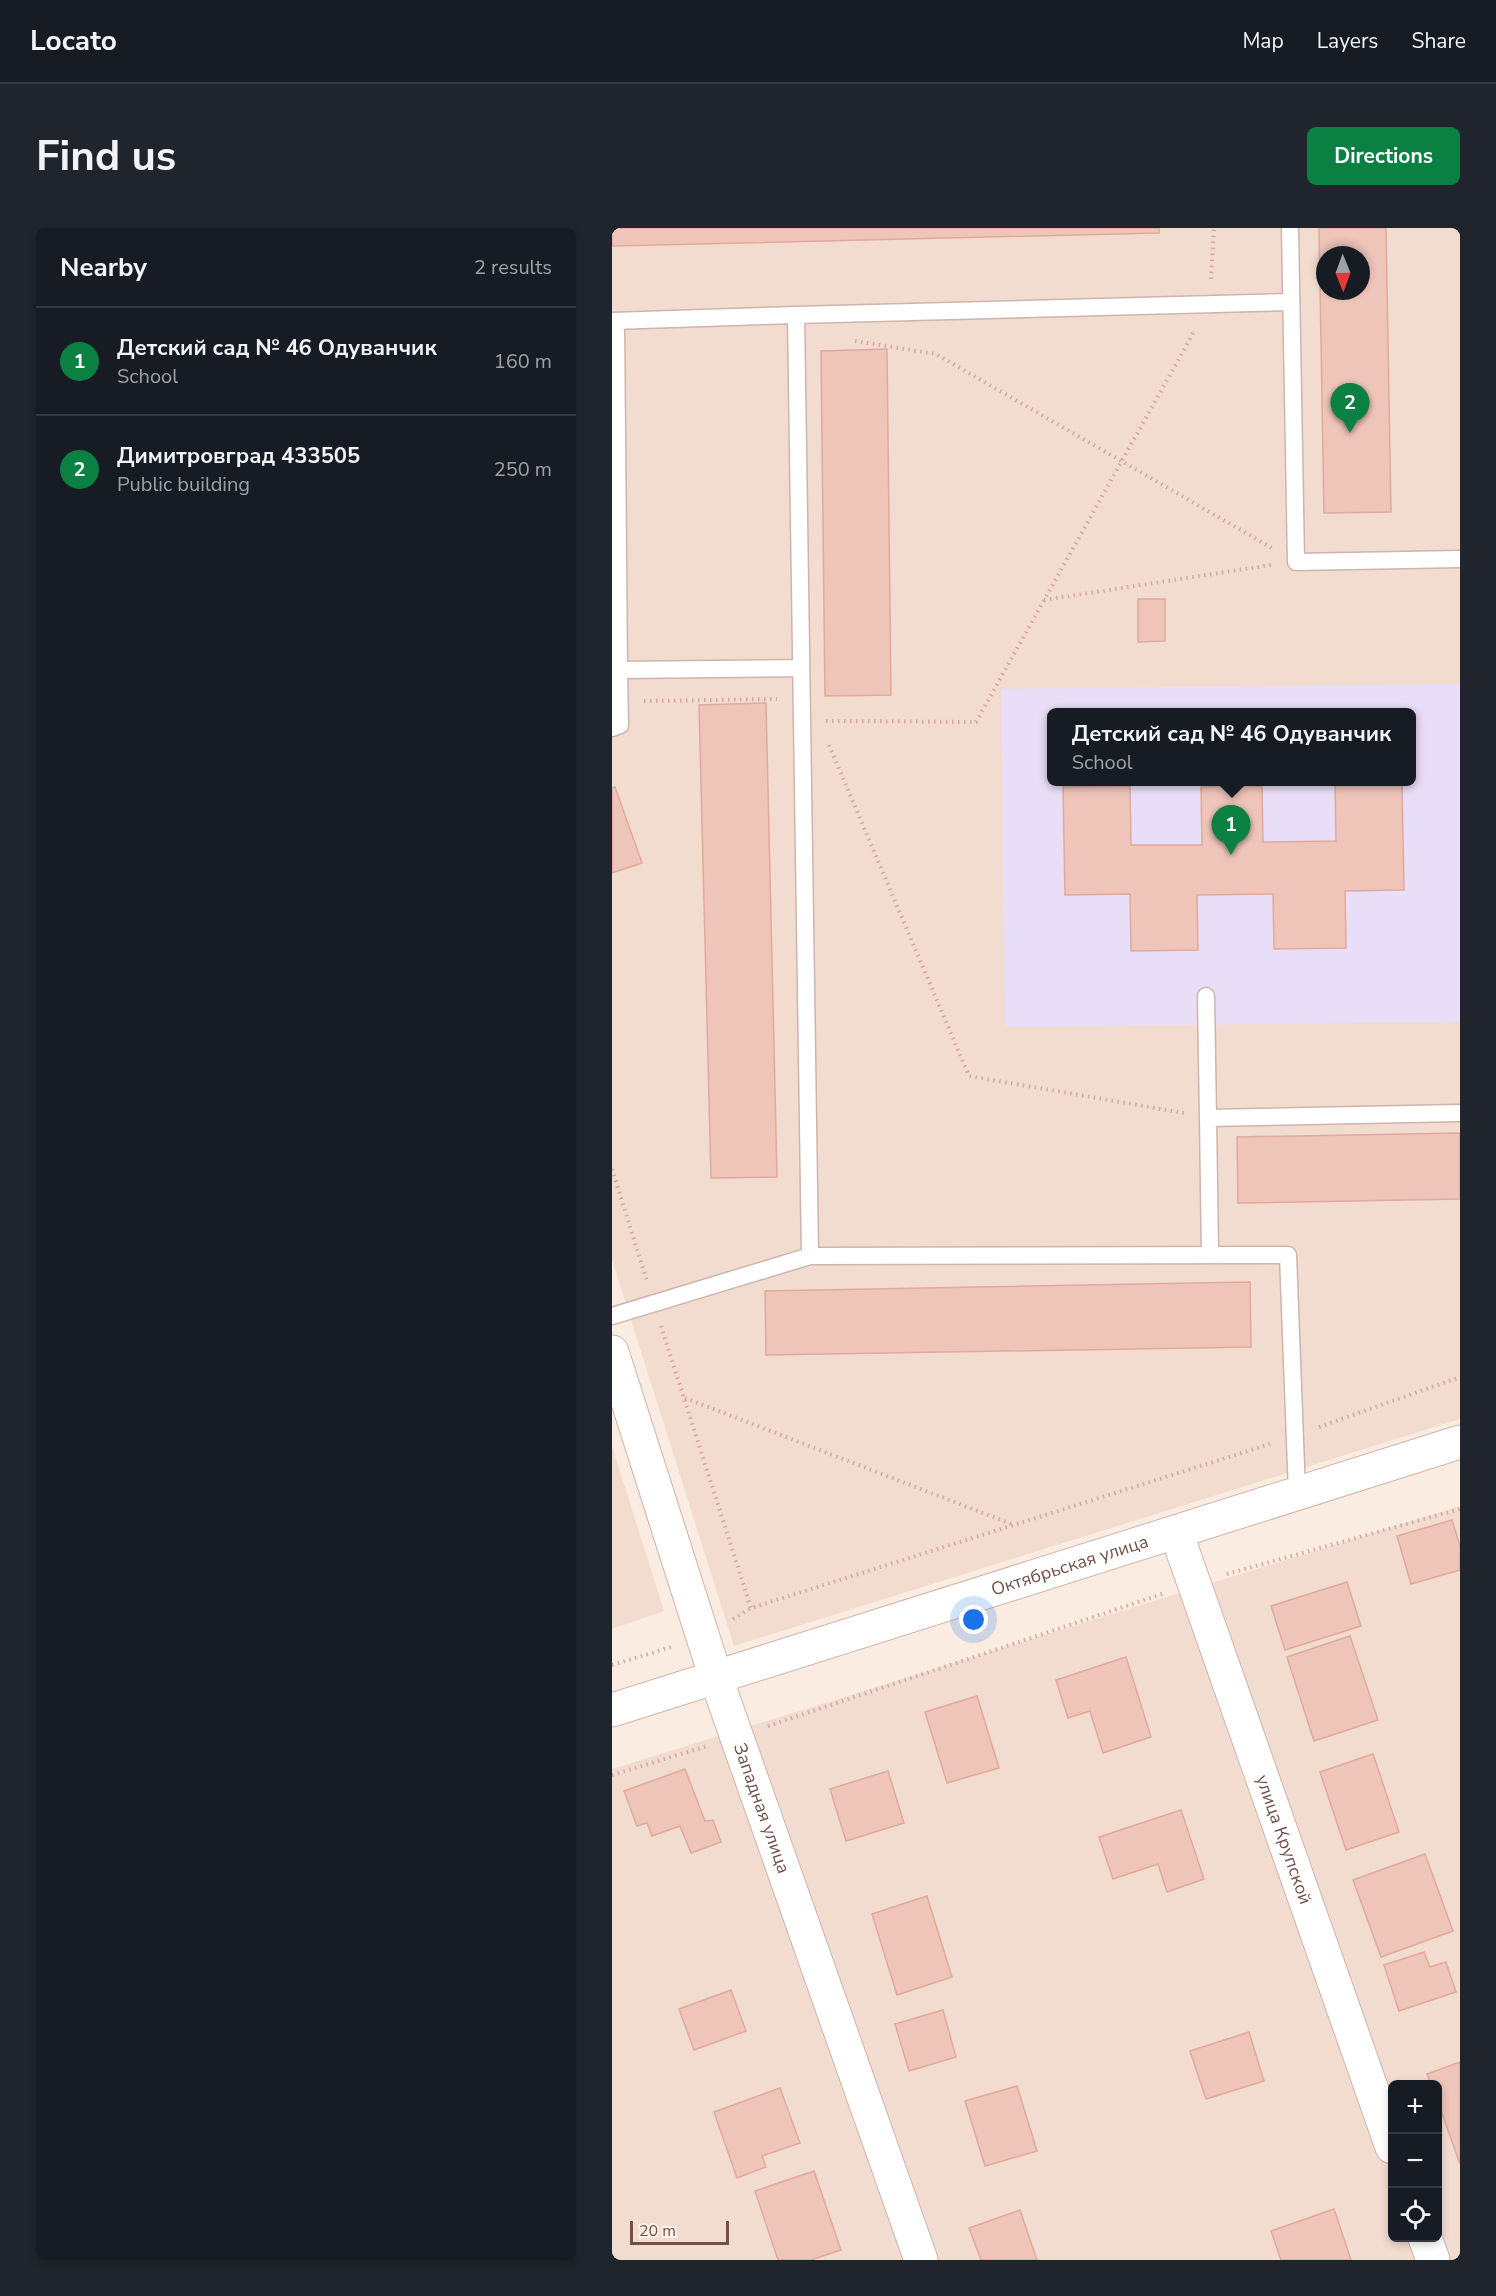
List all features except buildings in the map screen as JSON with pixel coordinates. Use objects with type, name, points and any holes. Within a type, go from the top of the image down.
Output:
[{"type":"street","name":"Западная улица","points":[[612,1352],[736,1737],[921,2260]]},
{"type":"street","name":"Октябрьская улица","points":[[612,1710],[1460,1442]]},
{"type":"street","name":"улица Крупской","points":[[1176,1532],[1192,1584],[1388,2136]]},
{"type":"street","points":[[1426,2242],[1433,2260]]},
{"type":"lane","points":[[1290,228],[1296,562],[1460,559]]},
{"type":"lane","points":[[612,728],[620,725],[614,321],[1291,302]]},
{"type":"lane","points":[[796,315],[810,1256]]},
{"type":"lane","points":[[619,670],[801,668]]},
{"type":"lane","points":[[1206,996],[1210,1255]]},
{"type":"lane","points":[[1208,1118],[1460,1113]]},
{"type":"lane","points":[[612,1316],[810,1256],[1288,1255],[1297,1493]]},
{"type":"path","points":[[802,721],[976,722],[1210,304],[1214,228]]},
{"type":"path","points":[[854,341],[936,354],[1296,562]]},
{"type":"path","points":[[1044,600],[1296,562]]},
{"type":"path","points":[[619,701],[801,698]]},
{"type":"path","points":[[819,721],[969,1076],[1208,1118]]},
{"type":"path","points":[[612,1169],[751,1608],[1295,1436],[1460,1377]]},
{"type":"path","points":[[684,1398],[1015,1525]]},
{"type":"path","points":[[612,1775],[736,1737],[1192,1584],[1460,1509]]},
{"type":"shaded area","points":[[612,228],[1460,228],[1460,1419],[734,1646],[612,1260]]},
{"type":"shaded area","points":[[1460,684],[1460,1022],[1005,1027],[1001,689]]},
{"type":"shaded area","points":[[612,1446],[664,1611],[612,1629]]},
{"type":"shaded area","points":[[1460,1506],[1460,2260],[612,2260],[612,1769]]},
{"type":"place","name":"Димитровград 433505","points":[[1350,433]]},
{"type":"place","name":"Детский сад № 46 Одуванчик","points":[[1231,855]]}]
